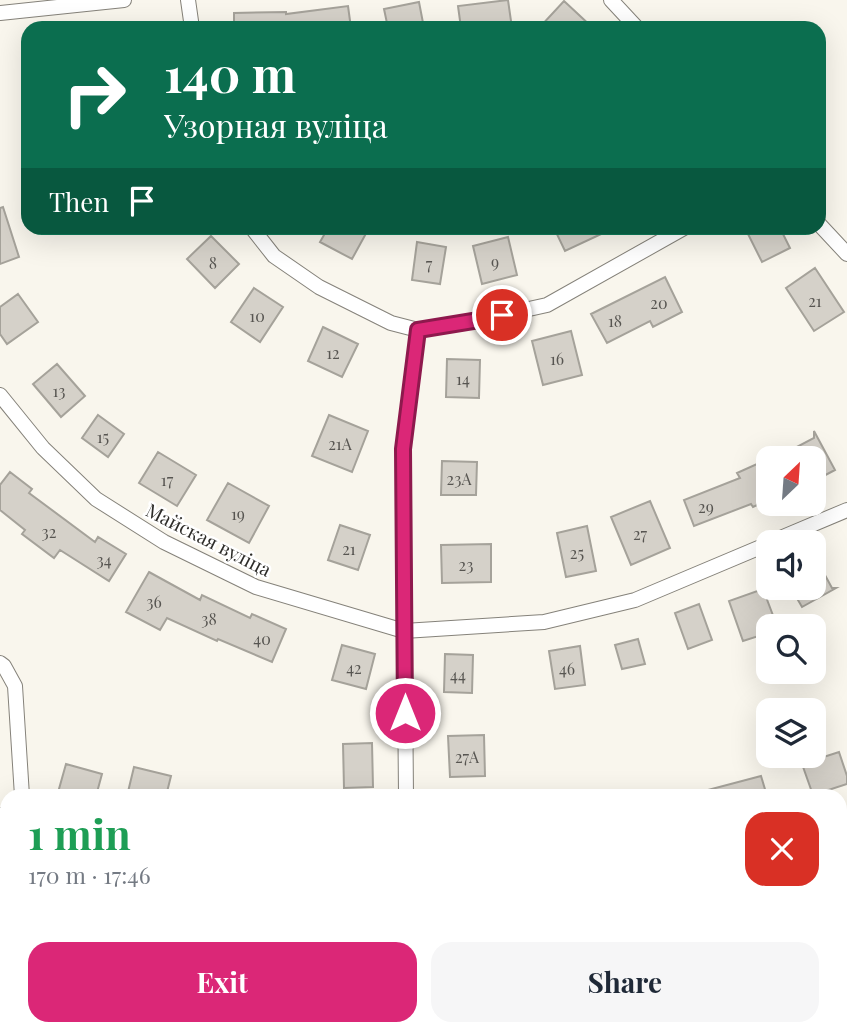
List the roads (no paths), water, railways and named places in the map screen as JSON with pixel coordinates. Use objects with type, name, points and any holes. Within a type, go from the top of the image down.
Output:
[{"type":"street","points":[[0,13],[124,0]]},
{"type":"street","points":[[188,0],[190,21]]},
{"type":"street","points":[[611,0],[630,21]]},
{"type":"street","points":[[826,231],[847,254]]},
{"type":"street","points":[[258,235],[274,256],[319,286],[391,323],[418,330],[479,320],[547,304],[671,235]]},
{"type":"street","points":[[406,789],[403,449],[418,330]]},
{"type":"street","name":"Майская вуліца","points":[[0,396],[43,448],[96,499],[164,542],[256,587],[404,631],[544,622],[635,600],[756,549]]},
{"type":"street","name":"Майская вуліца","points":[[800,530],[847,510]]},
{"type":"street","points":[[0,663],[15,685],[22,789]]}]
